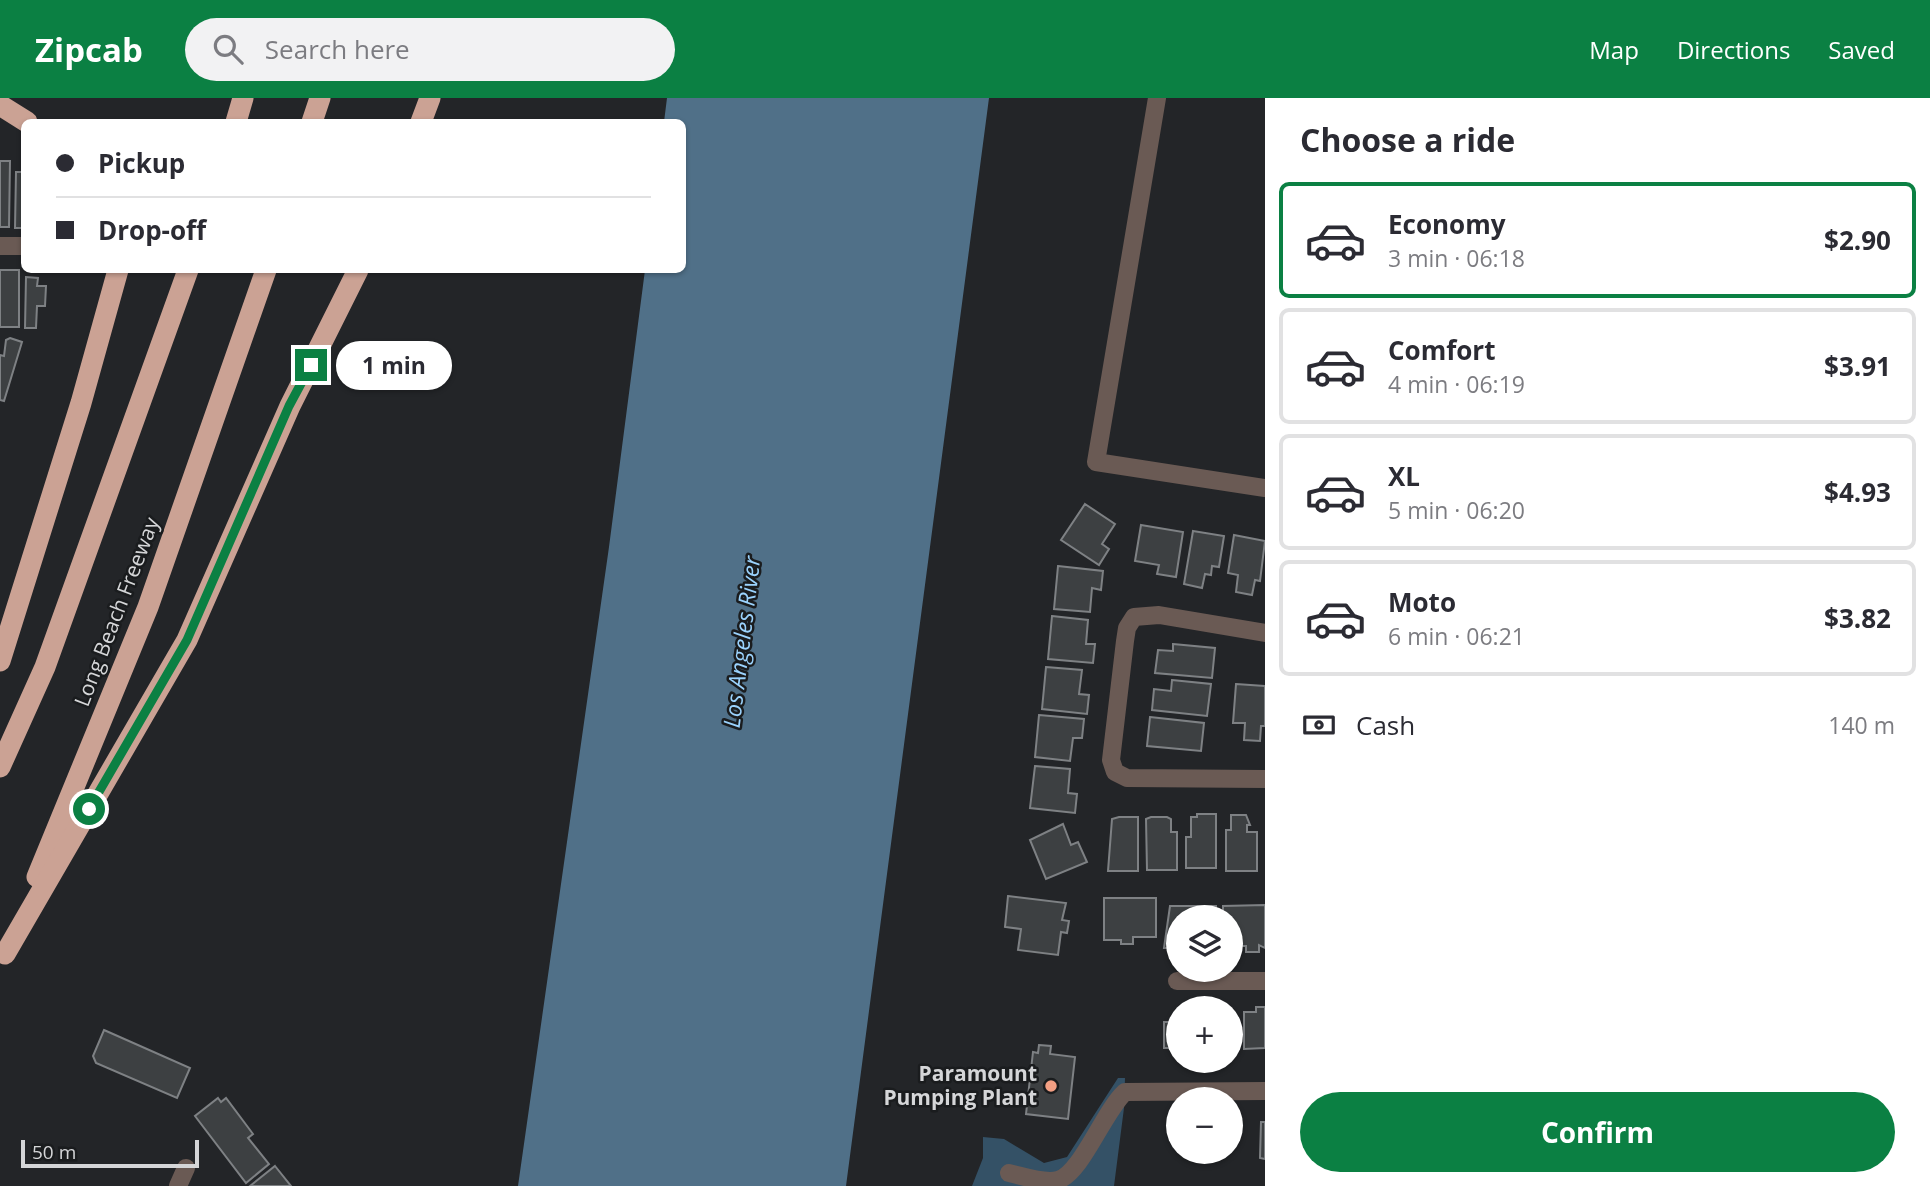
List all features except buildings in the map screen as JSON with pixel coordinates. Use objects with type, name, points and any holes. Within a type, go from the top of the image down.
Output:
[{"type":"highway","points":[[237,119],[243,98]]},
{"type":"highway","points":[[313,119],[320,98]]},
{"type":"highway","points":[[422,119],[430,98]]},
{"type":"highway","points":[[0,105],[22,119]]},
{"type":"highway","points":[[0,661],[81,403],[117,273]]},
{"type":"highway","points":[[0,767],[45,667],[187,273]]},
{"type":"highway","name":"Long Beach Freeway","points":[[2,960],[148,607],[265,273]]},
{"type":"highway","points":[[2,960],[187,640],[289,406],[356,273]]},
{"type":"street","points":[[1157,98],[1096,462],[1265,488]]},
{"type":"street","points":[[0,246],[21,246]]},
{"type":"street","points":[[1265,633],[1159,615],[1134,617],[1127,628],[1125,640],[1111,760],[1115,772],[1127,778],[1265,779]]},
{"type":"street","points":[[1243,981],[1265,981]]},
{"type":"street","points":[[1009,1173],[1037,1182],[1054,1181],[1066,1176],[1084,1154],[1112,1104],[1125,1092],[1265,1091]]},
{"type":"street","points":[[178,1186],[186,1168]]},
{"type":"shaded area","points":[[1118,1078],[1125,1078],[1124,1108],[1114,1186],[972,1186],[983,1158],[983,1137],[1004,1139],[1044,1163],[1067,1157]]},
{"type":"water","name":"Los Angeles River","points":[[667,98],[989,98],[846,1186],[518,1186],[609,547],[645,273],[686,273],[686,119],[664,119]]},
{"type":"place","name":"Paramount Pumping Plant","points":[[1051,1086]]},
{"type":"route","points":[[89,809],[187,640],[289,406],[311,365]]}]
